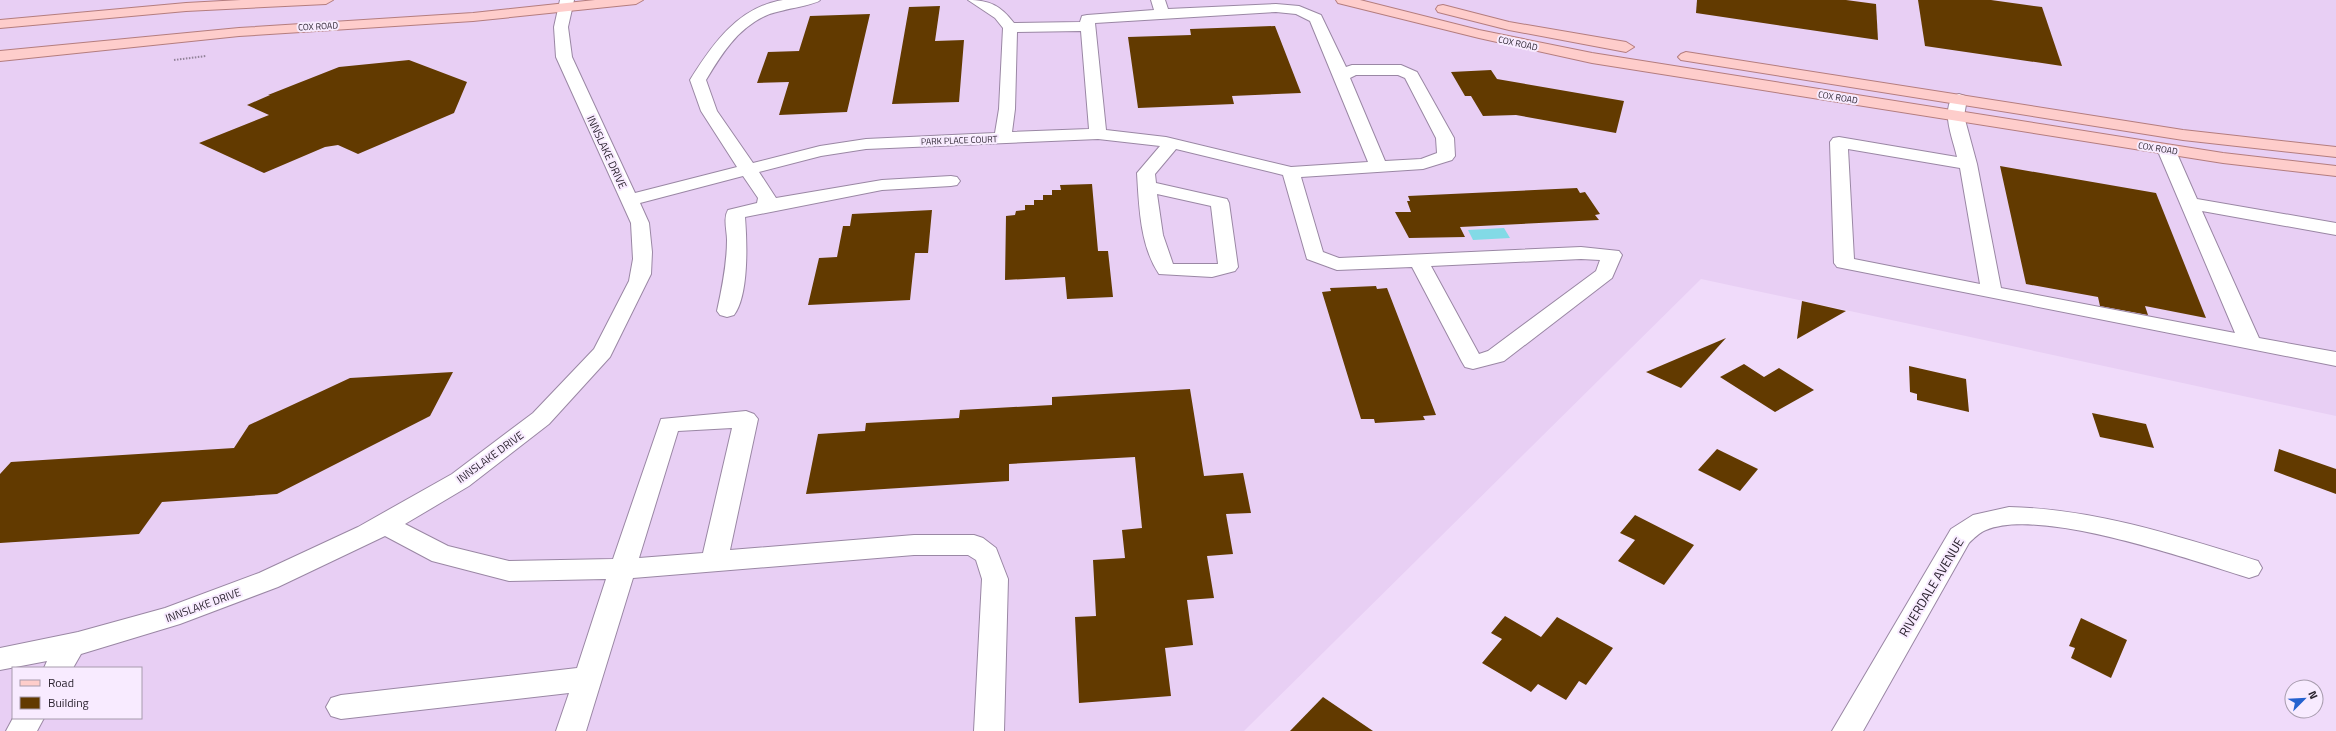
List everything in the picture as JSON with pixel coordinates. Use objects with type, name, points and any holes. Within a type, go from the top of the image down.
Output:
[{"type":"main road","points":[[0,24],[186,7],[326,0]]},
{"type":"main road","name":"COX ROAD","points":[[0,56],[271,29],[450,19],[566,4],[636,0]]},
{"type":"main road","name":"COX ROAD","points":[[1343,0],[1503,40],[1592,58],[1957,108],[2222,140],[2336,152]]},
{"type":"main road","name":"COX ROAD","points":[[1427,6],[1561,37],[1644,50]]},
{"type":"main road","name":"COX ROAD","points":[[1675,55],[2166,149],[2336,172]]},
{"type":"street","points":[[765,206],[767,198],[766,193],[748,170],[709,111],[698,80],[718,47],[742,22],[774,6],[813,0]]},
{"type":"street","points":[[975,0],[1000,15],[1010,28],[1008,38],[1007,109],[1003,138]]},
{"type":"street","name":"INNSLAKE DRIVE","points":[[0,659],[72,644],[165,619],[211,604],[282,575],[334,551],[468,475],[506,448],[571,390],[602,353],[626,315],[640,280],[643,261],[640,223],[564,57],[561,27],[566,4]]},
{"type":"street","points":[[1098,134],[1087,19],[1160,7],[1276,8],[1299,10],[1316,18],[1379,167]]},
{"type":"street","points":[[1010,28],[1088,26]]},
{"type":"street","name":"PARK PLACE COURT","points":[[630,200],[820,151],[866,144],[1098,134],[1171,144],[1291,172],[1423,164],[1446,156],[1446,138],[1411,75],[1401,70],[1352,70],[1342,77]]},
{"type":"street","points":[[1957,108],[1992,293]]},
{"type":"street","points":[[1968,164],[1839,142],[1844,263],[2336,360]]},
{"type":"street","points":[[1147,186],[1220,203],[1228,267],[1212,271],[1166,270],[1160,260],[1148,207],[1146,173],[1171,144]]},
{"type":"street","points":[[2166,149],[2188,203],[2250,343]]},
{"type":"street","points":[[1291,172],[1314,255],[1337,264],[1418,260],[1581,253],[1612,255],[1605,274],[1599,279],[1496,356],[1473,362],[1418,260]]},
{"type":"street","points":[[727,311],[734,282],[737,241],[734,214],[765,206],[882,185],[951,181]]},
{"type":"street","points":[[2188,203],[2336,230]]},
{"type":"street","points":[[571,731],[669,424],[746,419],[714,562]]},
{"type":"street","name":"RIVERDALE AVENUE","points":[[1846,731],[1960,536],[1974,524],[2005,516],[2028,516],[2066,520],[2126,533],[2249,568]]},
{"type":"street","points":[[384,524],[441,554],[509,571],[623,569],[914,545],[974,545],[987,555],[995,579],[989,731]]},
{"type":"street","points":[[59,667],[72,644]]},
{"type":"street","points":[[341,707],[588,679]]},
{"type":"street","points":[[21,731],[27,719]]},
{"type":"shaded area","points":[[0,0],[2336,0],[2336,416],[1701,279],[1244,731],[0,731]]},
{"type":"shaded area","points":[[1504,228],[1510,238],[1473,240],[1468,230]]},
{"type":"building","points":[[1697,0],[1846,0],[1876,4],[1878,40],[1696,13]]},
{"type":"building","points":[[1918,0],[1991,0],[2042,7],[2062,66],[1925,46]]},
{"type":"building","points":[[940,6],[935,41],[964,40],[959,102],[892,104],[909,7]]},
{"type":"building","points":[[870,14],[847,112],[779,115],[789,82],[757,83],[768,52],[799,51],[810,16]]},
{"type":"building","points":[[1275,26],[1301,93],[1232,96],[1234,104],[1138,108],[1128,37],[1191,35],[1190,29]]},
{"type":"building","points":[[409,60],[467,82],[454,113],[358,154],[338,145],[325,147],[264,173],[199,143],[269,115],[247,105],[270,95],[268,95],[339,67]]},
{"type":"building","points":[[1491,70],[1497,79],[1624,101],[1616,133],[1516,115],[1483,116],[1471,96],[1465,96],[1451,72]]},
{"type":"building","points":[[2000,166],[2156,193],[2206,318],[2145,306],[2148,315],[2100,306],[2098,297],[2026,284]]},
{"type":"building","points":[[1092,184],[1098,251],[1108,251],[1113,297],[1067,299],[1065,277],[1005,280],[1006,216],[1015,215],[1016,211],[1025,210],[1025,205],[1034,205],[1034,200],[1043,200],[1043,195],[1052,195],[1052,190],[1061,190],[1060,185]]},
{"type":"building","points":[[1577,188],[1580,193],[1585,192],[1600,214],[1595,215],[1599,220],[1460,227],[1465,237],[1409,238],[1395,212],[1411,212],[1407,201],[1410,201],[1408,196]]},
{"type":"building","points":[[932,210],[928,253],[915,253],[910,300],[808,305],[819,258],[837,257],[843,226],[850,226],[852,214]]},
{"type":"building","points":[[1376,286],[1377,289],[1387,288],[1436,415],[1423,416],[1425,420],[1375,423],[1374,419],[1361,419],[1322,292],[1331,291],[1330,288]]},
{"type":"building","points":[[1802,301],[1846,311],[1797,339]]},
{"type":"building","points":[[1726,338],[1681,388],[1646,372]]},
{"type":"building","points":[[1744,364],[1764,377],[1779,368],[1814,390],[1775,412],[1720,377]]},
{"type":"building","points":[[1909,366],[1966,379],[1969,412],[1917,400],[1917,394],[1910,392]]},
{"type":"building","points":[[453,372],[430,416],[277,494],[162,502],[139,534],[0,543],[0,474],[11,462],[234,448],[249,425],[350,378]]},
{"type":"building","points":[[1190,389],[1204,476],[1243,473],[1251,513],[1226,514],[1233,554],[1207,556],[1214,598],[1187,600],[1193,645],[1165,648],[1171,696],[1079,703],[1075,617],[1096,616],[1093,560],[1125,558],[1122,530],[1142,528],[1135,457],[1009,464],[1009,481],[806,494],[818,434],[865,431],[866,423],[959,418],[960,410],[1052,405],[1052,397]]},
{"type":"building","points":[[2092,413],[2146,424],[2154,448],[2100,437]]},
{"type":"building","points":[[1717,449],[1758,469],[1740,491],[1698,470]]},
{"type":"building","points":[[2279,449],[2336,469],[2336,494],[2274,471]]},
{"type":"building","points":[[1635,515],[1694,545],[1664,585],[1618,561],[1635,540],[1620,533]]},
{"type":"building","points":[[1505,616],[1541,637],[1557,617],[1613,648],[1586,685],[1579,681],[1566,700],[1538,684],[1531,692],[1482,663],[1502,639],[1491,633]]},
{"type":"building","points":[[2081,618],[2127,640],[2111,678],[2071,658],[2075,648],[2069,646]]},
{"type":"building","points":[[1323,697],[1373,731],[1290,731]]}]
